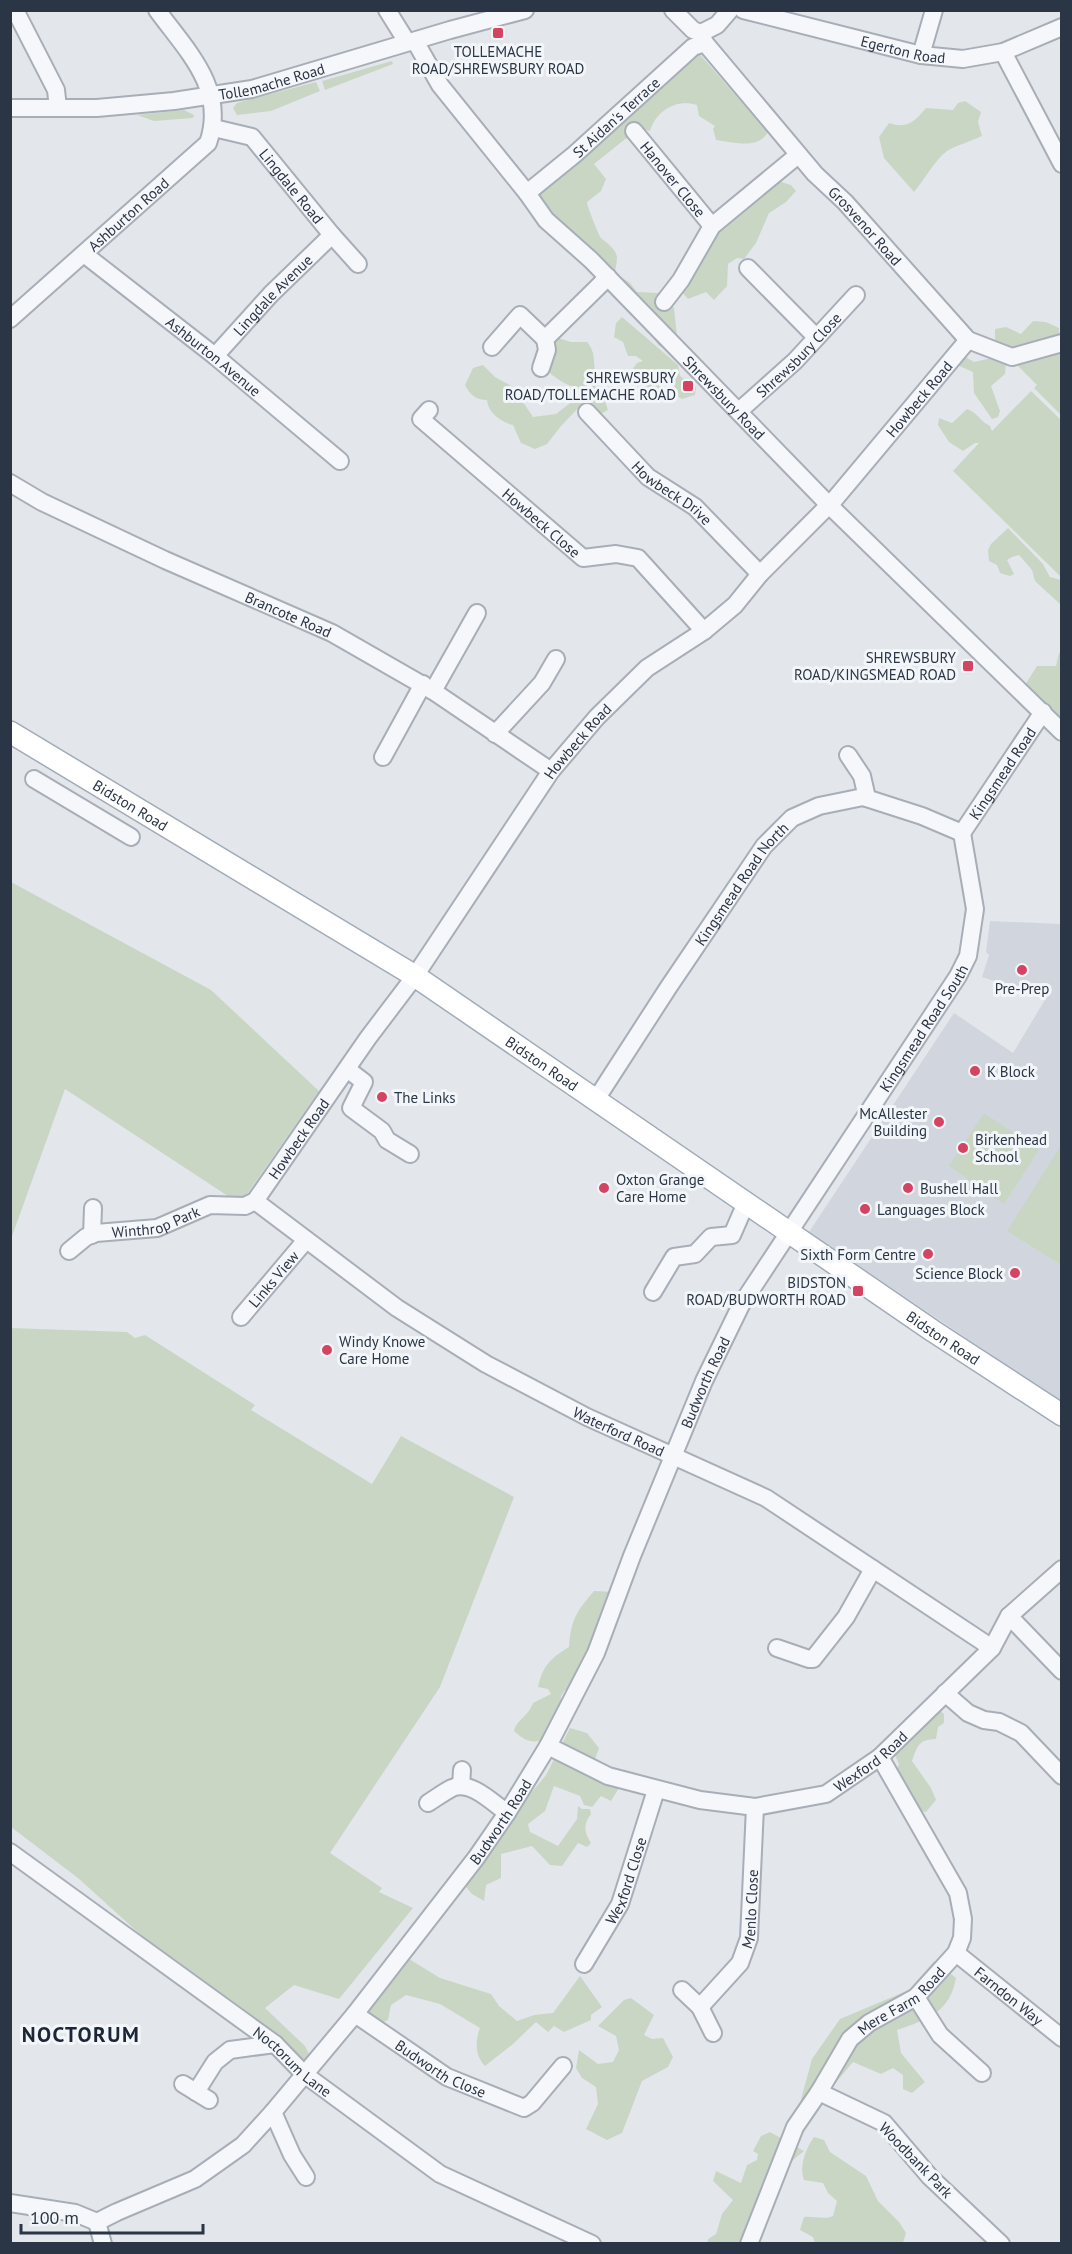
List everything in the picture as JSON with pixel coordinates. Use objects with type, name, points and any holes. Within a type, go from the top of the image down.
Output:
[{"type":"main road","name":"Bidston Road","points":[[10,732],[415,976],[933,1331],[1062,1415]]},
{"type":"street","points":[[15,10],[56,90],[58,108]]},
{"type":"street","points":[[157,10],[205,76],[214,116],[213,128]]},
{"type":"street","name":"Shrewsbury Road","points":[[387,10],[440,85],[546,220],[608,277],[829,505],[1062,732]]},
{"type":"street","name":"Tollemache Road","points":[[10,108],[97,108],[210,96],[252,88],[525,10]]},
{"type":"street","name":"Grosvenor Road","points":[[673,10],[703,38],[798,155],[845,202],[968,340],[1012,357],[1062,343]]},
{"type":"street","name":"St Aidan's Terrace","points":[[527,193],[575,154],[717,25],[730,10]]},
{"type":"street","name":"Egerton Road","points":[[742,10],[921,55],[963,59],[1003,52],[1062,27]]},
{"type":"street","points":[[921,55],[934,10]]},
{"type":"street","points":[[1003,52],[1062,164]]},
{"type":"street","name":"Lingdale Road","points":[[213,128],[252,137],[358,264]]},
{"type":"street","name":"Ashburton Road","points":[[10,319],[208,143],[213,128]]},
{"type":"street","name":"Hanover Close","points":[[634,131],[712,226]]},
{"type":"street","name":"Hanover Close","points":[[664,302],[681,280],[712,226],[798,155]]},
{"type":"street","name":"Lingdale Avenue","points":[[215,356],[271,294],[332,235]]},
{"type":"street","name":"Ashburton Avenue","points":[[84,254],[215,356],[340,461]]},
{"type":"street","points":[[748,268],[816,337]]},
{"type":"street","points":[[545,339],[608,277]]},
{"type":"street","name":"Shrewsbury Close","points":[[739,411],[795,361],[856,295]]},
{"type":"street","points":[[492,347],[520,315],[545,339],[547,350],[541,368]]},
{"type":"street","name":"Howbeck Road","points":[[255,1201],[415,976],[551,771],[597,717],[647,668],[704,631],[735,605],[760,574],[829,505],[968,340]]},
{"type":"street","name":"Howbeck Close","points":[[429,410],[422,419],[583,558],[616,554],[638,558],[704,631]]},
{"type":"street","name":"Howbeck Drive","points":[[587,412],[648,477],[695,507],[760,574]]},
{"type":"street","name":"Brancote Road","points":[[10,483],[42,502],[165,560],[332,633],[428,687],[551,771]]},
{"type":"street","points":[[383,757],[477,613]]},
{"type":"street","points":[[495,734],[543,683],[556,659]]},
{"type":"street","name":"Kingsmead Road","points":[[962,833],[1043,712]]},
{"type":"street","points":[[848,755],[862,776],[867,798]]},
{"type":"street","points":[[862,776],[879,771]]},
{"type":"street","points":[[34,779],[131,837]]},
{"type":"street","points":[[82,808],[96,784]]},
{"type":"street","name":"Kingsmead Road North","points":[[595,1101],[764,846],[792,819],[819,806],[867,798],[922,816],[962,833]]},
{"type":"street","name":"Kingsmead Road South","points":[[789,1232],[958,976],[968,956],[975,909],[962,833]]},
{"type":"street","points":[[347,1069],[364,1082],[351,1108],[382,1131],[387,1140],[410,1154]]},
{"type":"street","name":"Winthrop Park","points":[[69,1251],[92,1235],[157,1228],[210,1205],[245,1206],[255,1201]]},
{"type":"street","name":"Waterford Road","points":[[255,1201],[397,1308],[486,1364],[587,1417],[766,1498],[993,1648]]},
{"type":"street","points":[[653,1292],[674,1257],[695,1254],[711,1237],[732,1235],[746,1203]]},
{"type":"street","name":"Winthrop Park","points":[[92,1235],[93,1208]]},
{"type":"street","name":"Budworth Road","points":[[97,2223],[117,2212],[195,2180],[243,2145],[355,2014],[476,1858],[548,1746],[596,1653],[624,1575],[704,1381],[741,1305],[789,1232]]},
{"type":"street","name":"Links View","points":[[241,1317],[306,1240]]},
{"type":"street","points":[[777,1648],[813,1659],[846,1617],[873,1569]]},
{"type":"street","name":"Wexford Road","points":[[548,1746],[609,1776],[700,1800],[755,1807],[826,1794],[880,1757],[993,1648],[1009,1616],[1062,1569]]},
{"type":"street","points":[[1009,1616],[1062,1671]]},
{"type":"street","points":[[945,1693],[968,1713],[984,1720],[999,1722],[1021,1733],[1062,1776]]},
{"type":"street","name":"Mere Farm Road","points":[[749,2244],[795,2127],[819,2092],[850,2039],[869,2023],[916,1997],[956,1953],[962,1938],[962,1909],[958,1893],[880,1757]]},
{"type":"street","points":[[428,1803],[453,1787],[461,1778],[507,1813]]},
{"type":"street","name":"Wexford Close","points":[[584,1964],[620,1904],[656,1790]]},
{"type":"street","name":"Menlo Close","points":[[700,2007],[740,1963],[749,1938],[755,1807]]},
{"type":"street","name":"Noctorum Lane","points":[[10,1852],[275,2044],[304,2074],[440,2174],[592,2244]]},
{"type":"street","name":"Farndon Way","points":[[956,1953],[1062,2038]]},
{"type":"street","points":[[682,1990],[700,2007],[713,2033]]},
{"type":"street","points":[[916,1997],[940,2035],[982,2073]]},
{"type":"street","name":"Budworth Close","points":[[355,2014],[447,2077],[524,2108],[532,2103],[563,2066]]},
{"type":"street","points":[[196,2092],[215,2062],[230,2050],[275,2044]]},
{"type":"street","name":"Woodbank Park","points":[[819,2092],[884,2123],[930,2177],[1001,2244]]},
{"type":"street","points":[[273,2112],[292,2155],[306,2177]]},
{"type":"street","points":[[14,2200],[75,2213],[97,2223],[103,2244]]},
{"type":"shaded area","name":"Birkenhead School","points":[[990,921],[1061,924],[1061,1402],[809,1232],[954,1013],[1013,1053],[1046,998],[982,977],[989,955],[986,952]]},
{"type":"green space","points":[[696,50],[768,132],[764,138],[752,143],[716,140],[713,129],[715,126],[699,116],[697,105],[675,105],[657,117],[650,131],[639,128],[594,164],[606,179],[601,191],[587,202],[601,238],[613,248],[617,257],[615,271],[601,281],[537,196],[547,180]]},
{"type":"green space","points":[[392,61],[393,64],[325,90],[322,81]]},
{"type":"green space","points":[[316,82],[320,91],[271,111],[237,115],[233,108],[237,103]]},
{"type":"green space","points":[[965,101],[981,112],[978,122],[982,136],[942,155],[914,192],[884,158],[879,137],[889,123],[906,125],[926,108],[953,110],[958,103]]},
{"type":"green space","points":[[184,110],[194,115],[193,118],[154,121],[137,115]]},
{"type":"green space","points":[[778,181],[791,185],[796,191],[786,202],[769,213],[756,243],[744,259],[737,258],[728,264],[727,286],[714,300],[706,292],[688,299],[682,292],[710,237]]},
{"type":"green space","points":[[618,275],[630,283],[637,292],[659,293],[674,308],[677,336],[669,348],[659,346],[635,312],[607,285]]},
{"type":"green space","points":[[622,317],[678,365],[680,376],[696,387],[695,395],[682,399],[670,392],[675,387],[673,383],[662,385],[661,391],[654,395],[641,389],[641,383],[632,370],[637,363],[643,361],[636,356],[628,356],[623,342],[614,337],[616,323]]},
{"type":"green space","points":[[1033,321],[1046,322],[1059,328],[1059,340],[1062,340],[1061,415],[1034,388],[1037,385],[1001,353],[996,345],[995,329],[1006,327],[1021,334]]},
{"type":"green space","points":[[552,336],[571,342],[587,342],[592,350],[596,373],[608,410],[599,415],[584,402],[547,444],[535,449],[521,443],[513,425],[496,416],[487,400],[474,396],[465,385],[473,368],[483,365],[495,377],[513,387],[533,417],[556,414],[583,393],[544,370],[545,362],[552,362]]},
{"type":"green space","points":[[962,355],[974,362],[996,357],[1006,363],[1005,374],[991,386],[1000,411],[998,417],[992,419],[974,393],[973,372],[957,365]]},
{"type":"green space","points":[[1031,391],[1061,420],[1061,577],[953,471],[979,443],[963,451],[949,442],[938,425],[939,418],[952,423],[967,409],[990,426],[992,431]]},
{"type":"green space","points":[[1008,528],[1043,564],[1050,577],[1061,580],[1061,605],[1035,581],[1032,570],[1019,555],[1007,560],[1014,574],[1010,576],[1000,573],[997,565],[989,561],[988,550],[991,544]]},
{"type":"green space","points":[[1061,652],[1061,738],[1025,700],[1025,685],[1037,666],[1056,666]]},
{"type":"green space","points":[[11,882],[211,990],[319,1091],[240,1204],[65,1089],[11,1239]]},
{"type":"green space","points":[[984,1113],[1039,1150],[1004,1204],[949,1166]]},
{"type":"green space","points":[[1061,1145],[1061,1265],[1007,1231]]},
{"type":"green space","points":[[10,1328],[127,1332],[135,1338],[145,1335],[255,1405],[251,1410],[372,1484],[401,1436],[514,1497],[440,1687],[330,1853],[382,1888],[379,1892],[413,1908],[339,1999],[294,1985],[265,2008],[305,2046],[309,2054],[304,2063],[154,1947],[78,1878],[11,1827]]},
{"type":"green space","points":[[594,1591],[617,1592],[582,1681],[565,1690],[561,1696],[560,1713],[552,1736],[537,1741],[528,1740],[514,1731],[515,1727],[533,1703],[551,1694],[548,1689],[538,1687],[542,1673],[557,1655],[569,1647],[571,1630],[576,1617]]},
{"type":"green space","points":[[936,1707],[944,1714],[944,1723],[938,1727],[936,1739],[920,1744],[912,1761],[931,1788],[936,1800],[926,1812],[919,1811],[895,1773],[899,1764],[893,1750]]},
{"type":"green space","points":[[570,1728],[587,1733],[599,1748],[594,1762],[606,1781],[619,1788],[611,1801],[601,1796],[592,1807],[584,1805],[580,1796],[554,1786],[545,1811],[528,1824],[530,1832],[558,1846],[577,1819],[578,1806],[582,1809],[590,1809],[591,1814],[585,1828],[591,1843],[587,1847],[578,1843],[562,1866],[550,1865],[532,1846],[501,1854],[501,1878],[486,1885],[484,1901],[472,1894],[466,1887],[506,1823],[546,1775]]},
{"type":"green space","points":[[401,1954],[440,1978],[491,1994],[499,2006],[517,2021],[534,2015],[553,2013],[580,1976],[602,2007],[591,2015],[591,2020],[564,2032],[554,2026],[548,2032],[536,2022],[485,2066],[479,2058],[477,2048],[480,2028],[440,2004],[406,1995],[391,2005],[388,2020],[377,2025],[358,2006]]},
{"type":"green space","points":[[934,1961],[956,1978],[953,1990],[942,2007],[935,2013],[918,2023],[897,2030],[901,2053],[925,2082],[912,2093],[903,2089],[903,2075],[893,2068],[881,2074],[853,2062],[833,2086],[812,2105],[800,2103],[812,2059],[840,2019],[909,1990]]},
{"type":"green space","points":[[631,1998],[654,2015],[644,2035],[652,2039],[663,2038],[673,2057],[668,2067],[642,2081],[622,2133],[607,2140],[586,2129],[598,2104],[596,2087],[582,2078],[576,2068],[579,2050],[598,2064],[613,2062],[619,2050],[616,2036],[598,2026],[624,2000]]},
{"type":"green space","points":[[770,2132],[804,2151],[787,2165],[760,2231],[759,2243],[707,2244],[708,2239],[716,2234],[722,2214],[733,2200],[713,2181],[716,2171],[741,2183],[747,2165],[757,2160],[758,2154],[753,2151],[761,2136]]},
{"type":"green space","points":[[814,2137],[824,2140],[830,2152],[866,2176],[878,2201],[899,2222],[906,2233],[903,2243],[815,2243],[813,2237],[800,2230],[804,2217],[833,2216],[837,2201],[828,2193],[823,2183],[804,2180],[802,2169],[804,2158]]},
{"type":"place","name":"TOLLEMACHE ROAD/SHREWSBURY ROAD","points":[[498,33]]},
{"type":"place","name":"SHREWSBURY ROAD/TOLLEMACHE ROAD","points":[[688,386]]},
{"type":"place","name":"SHREWSBURY ROAD/KINGSMEAD ROAD","points":[[968,666]]},
{"type":"place","name":"Pre-Prep","points":[[1022,970]]},
{"type":"place","name":"K Block","points":[[975,1071]]},
{"type":"place","name":"The Links","points":[[382,1097]]},
{"type":"place","name":"McAllester Building","points":[[939,1122]]},
{"type":"place","name":"Birkenhead School","points":[[963,1148]]},
{"type":"place","name":"Oxton Grange Care Home","points":[[604,1188]]},
{"type":"place","name":"Bushell Hall","points":[[908,1188]]},
{"type":"place","name":"Languages Block","points":[[865,1209]]},
{"type":"place","name":"Sixth Form Centre","points":[[928,1254]]},
{"type":"place","name":"Science Block","points":[[1015,1273]]},
{"type":"place","name":"BIDSTON ROAD/BUDWORTH ROAD","points":[[858,1291]]},
{"type":"place","name":"Windy Knowe Care Home","points":[[327,1350]]},
{"type":"district","name":"NOCTORUM","points":[[81,2034]]}]
